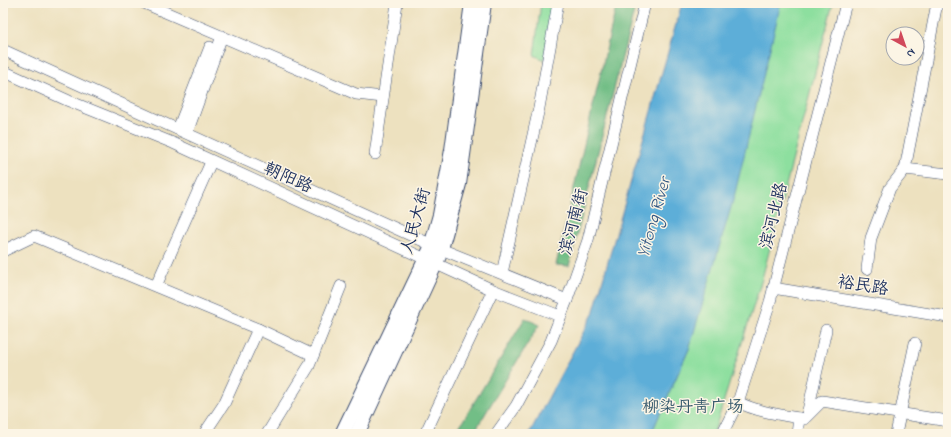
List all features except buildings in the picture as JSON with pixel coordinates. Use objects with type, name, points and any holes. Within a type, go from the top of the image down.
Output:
[{"type":"street","points":[[144,3],[356,94],[383,97]]},
{"type":"street","points":[[375,154],[397,3]]},
{"type":"street","name":"人民大街","points":[[436,247],[440,215],[452,150],[472,3]]},
{"type":"street","name":"人民大街","points":[[357,434],[430,262],[459,184],[484,3]]},
{"type":"street","points":[[502,273],[539,108],[558,3]]},
{"type":"street","name":"滨河南街","points":[[496,434],[516,406],[551,341],[588,240],[645,3]]},
{"type":"street","name":"滨河北路","points":[[722,434],[738,402],[773,288],[846,3]]},
{"type":"street","points":[[867,269],[871,238],[890,188],[905,169],[937,3]]},
{"type":"street","points":[[183,131],[218,35]]},
{"type":"street","points":[[3,50],[436,247],[567,300]]},
{"type":"street","name":"朝阳路","points":[[3,71],[69,101],[172,143],[493,290],[560,316]]},
{"type":"street","points":[[156,286],[212,162]]},
{"type":"street","points":[[905,169],[948,174]]},
{"type":"street","points":[[3,251],[34,236],[258,329],[313,355]]},
{"type":"street","name":"人民大街","points":[[342,434],[430,262]]},
{"type":"street","points":[[267,434],[309,366],[341,286]]},
{"type":"street","name":"裕民路","points":[[773,288],[948,317]]},
{"type":"street","points":[[425,434],[493,290]]},
{"type":"street","points":[[204,434],[224,404],[258,329]]},
{"type":"street","points":[[797,434],[803,417],[826,330]]},
{"type":"street","points":[[896,434],[915,343]]},
{"type":"street","points":[[738,402],[770,413],[803,417],[822,401],[948,421]]},
{"type":"green space","points":[[541,3],[555,3],[544,60],[534,55]]},
{"type":"green space","points":[[617,3],[636,3],[569,266],[556,265]]},
{"type":"green space","name":"柳染丹青广场","points":[[777,3],[833,3],[762,279],[713,434],[651,434],[689,349]]},
{"type":"green space","points":[[525,318],[539,325],[473,434],[455,434]]},
{"type":"water","name":"Yitong River","points":[[682,3],[781,3],[734,197],[689,349],[651,434],[529,434],[593,314]]}]
